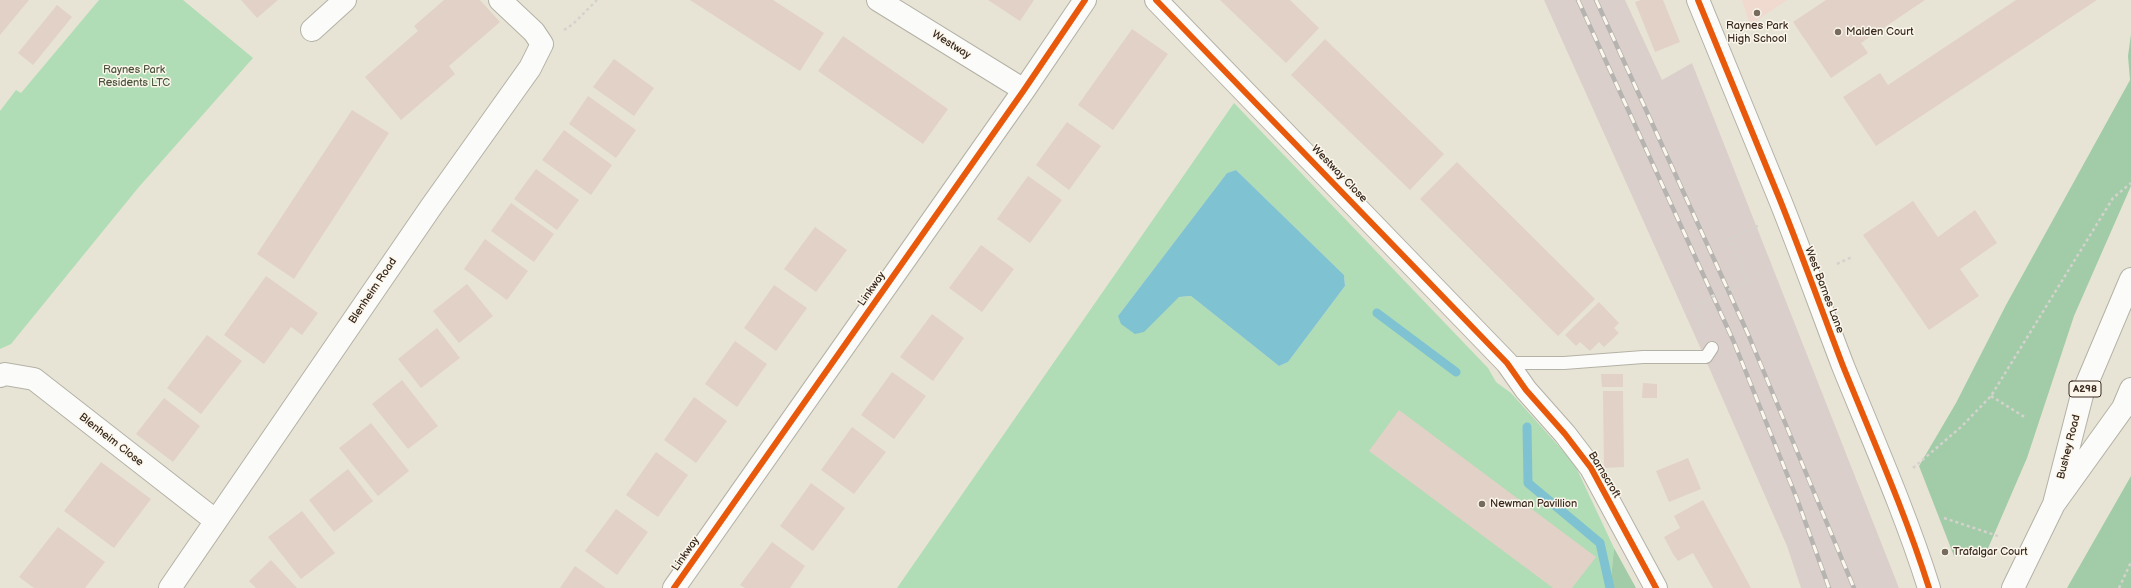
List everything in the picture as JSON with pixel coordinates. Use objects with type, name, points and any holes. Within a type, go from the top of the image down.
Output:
[{"type":"street","points":[[312,30],[345,0]]},
{"type":"street","points":[[500,0],[534,32],[542,44]]},
{"type":"street","name":"Westway","points":[[878,0],[1024,90]]},
{"type":"street","name":"Linkway","points":[[674,588],[1024,90],[1085,0]]},
{"type":"street","name":"Westway Close","points":[[1156,0],[1507,363]]},
{"type":"street","name":"West Barnes Lane","points":[[1698,0],[1755,144],[1780,200],[1808,277],[1858,402],[1881,453],[1912,534],[1929,588]]},
{"type":"street","name":"Blenheim Road","points":[[170,588],[431,207],[530,68],[542,44]]},
{"type":"street","name":"Bushey Road","points":[[2054,504],[2082,394],[2131,279]]},
{"type":"street","name":"Barnscroft","points":[[1507,363],[1526,390],[1565,434],[1591,468],[1656,588]]},
{"type":"street","name":"Blenheim Close","points":[[0,376],[5,374],[34,379],[216,521]]},
{"type":"street","name":"Bushey Road","points":[[2013,588],[2054,504],[2123,408],[2131,389]]},
{"type":"lane","points":[[1507,363],[1564,363],[1643,357],[1706,357],[1712,348]]},
{"type":"path","points":[[542,44],[573,24],[598,0]]},
{"type":"path","points":[[1913,469],[1961,427],[1991,396],[2113,198],[2131,183]]},
{"type":"path","points":[[1712,348],[1694,306],[1746,282],[1728,239],[1761,224]]},
{"type":"path","points":[[1837,264],[1852,257]]},
{"type":"path","points":[[1991,396],[2026,418]]},
{"type":"path","points":[[1944,518],[1998,536]]},
{"type":"path","points":[[2118,588],[2131,562]]},
{"type":"shaded area","points":[[1544,0],[1625,0],[1662,80],[1692,63],[1899,588],[1801,588],[1787,546],[1700,347]]},
{"type":"shaded area","name":"Raynes Park High School","points":[[1742,0],[1787,0],[1750,25]]},
{"type":"green space","name":"Raynes Park Residents LTC","points":[[99,0],[183,0],[253,58],[138,188],[11,344],[0,349],[0,111],[16,90],[21,93]]},
{"type":"green space","points":[[2131,34],[2131,186],[2074,316],[2027,458],[1986,553],[1954,556],[1919,466],[1956,403],[2006,305],[2130,80],[2128,56]]},
{"type":"green space","points":[[1234,103],[1488,368],[1496,382],[1511,393],[1574,463],[1614,548],[1610,588],[897,588]],"holes":[[[1236,170],[1344,275],[1345,286],[1288,362],[1279,366],[1191,296],[1180,297],[1118,316],[1227,173]]]},
{"type":"green space","points":[[2131,476],[2131,588],[2067,588]]},
{"type":"green space","points":[[1614,548],[1636,588],[1610,588]]},
{"type":"water","points":[[1236,170],[1344,275],[1345,286],[1288,362],[1279,366],[1191,296],[1179,297],[1144,332],[1135,334],[1121,324],[1118,316],[1227,173]]},
{"type":"building","points":[[0,0],[29,0],[0,35]]},
{"type":"building","points":[[241,0],[278,0],[257,18]]},
{"type":"building","points":[[444,0],[480,0],[500,22],[449,66],[455,74],[401,120],[365,77],[418,31],[414,26]]},
{"type":"building","points":[[690,0],[773,0],[824,33],[800,71]]},
{"type":"building","points":[[988,0],[1034,0],[1020,21]]},
{"type":"building","points":[[1220,0],[1290,0],[1319,28],[1286,63]]},
{"type":"building","points":[[1641,0],[1663,0],[1680,42],[1655,52],[1635,2]]},
{"type":"building","name":"Malden Court","points":[[1826,0],[1925,0],[1861,43],[1868,53],[1831,78],[1793,22]]},
{"type":"building","points":[[2016,0],[2097,0],[1876,146],[1843,97],[1880,73],[1888,85]]},
{"type":"building","points":[[57,5],[72,17],[33,65],[18,53]]},
{"type":"building","points":[[1132,29],[1168,54],[1113,130],[1078,105]]},
{"type":"building","points":[[843,36],[948,109],[923,144],[818,71]]},
{"type":"building","points":[[1325,39],[1444,154],[1410,190],[1291,75]]},
{"type":"building","points":[[614,59],[654,88],[634,116],[593,87]]},
{"type":"building","points":[[588,96],[636,130],[616,158],[569,124]]},
{"type":"building","points":[[352,110],[389,133],[294,279],[257,254]]},
{"type":"building","points":[[1067,122],[1101,146],[1069,190],[1036,165]]},
{"type":"building","points":[[564,130],[612,165],[591,195],[542,160]]},
{"type":"building","points":[[1457,162],[1595,299],[1558,336],[1420,199]]},
{"type":"building","points":[[536,169],[579,200],[557,230],[514,199]]},
{"type":"building","points":[[1028,176],[1062,200],[1030,243],[997,219]]},
{"type":"building","points":[[1913,201],[1938,237],[1975,210],[1997,243],[1960,269],[1979,296],[1929,330],[1863,235]]},
{"type":"building","points":[[511,203],[554,234],[534,262],[491,231]]},
{"type":"building","points":[[815,227],[847,250],[816,292],[784,269]]},
{"type":"building","points":[[485,239],[528,271],[507,300],[464,269]]},
{"type":"building","points":[[981,245],[1014,269],[982,312],[949,288]]},
{"type":"building","points":[[266,276],[318,313],[302,335],[291,327],[264,364],[224,335]]},
{"type":"building","points":[[467,284],[493,316],[459,343],[433,311]]},
{"type":"building","points":[[774,285],[807,308],[776,351],[744,328]]},
{"type":"building","points":[[1599,302],[1619,323],[1614,328],[1619,333],[1604,347],[1599,342],[1590,351],[1580,342],[1576,346],[1565,335]]},
{"type":"building","points":[[932,314],[964,338],[933,381],[900,357]]},
{"type":"building","points":[[437,328],[460,358],[421,388],[398,359]]},
{"type":"building","points":[[207,335],[242,361],[201,414],[167,388]]},
{"type":"building","points":[[735,341],[767,364],[737,407],[705,384]]},
{"type":"building","points":[[892,372],[926,396],[894,439],[861,415]]},
{"type":"building","points":[[1601,374],[1623,374],[1623,387],[1602,387]]},
{"type":"building","points":[[402,380],[438,426],[408,449],[372,404]]},
{"type":"building","points":[[1643,383],[1657,384],[1657,398],[1642,398]]},
{"type":"building","points":[[1603,391],[1623,391],[1624,467],[1604,468]]},
{"type":"building","points":[[694,397],[727,421],[696,463],[664,440]]},
{"type":"building","points":[[164,398],[200,426],[173,462],[136,434]]},
{"type":"building","name":"Newman Pavillion","points":[[1399,410],[1596,557],[1572,588],[1553,588],[1369,451]]},
{"type":"building","points":[[371,423],[409,471],[378,496],[339,448]]},
{"type":"building","points":[[852,427],[886,452],[854,494],[821,470]]},
{"type":"building","points":[[656,452],[688,475],[658,517],[626,495]]},
{"type":"building","points":[[1688,458],[1701,489],[1669,502],[1656,471]]},
{"type":"building","points":[[101,462],[151,499],[114,548],[64,511]]},
{"type":"building","points":[[348,469],[373,501],[334,532],[309,500]]},
{"type":"building","points":[[811,483],[845,508],[813,551],[780,526]]},
{"type":"building","points":[[1703,500],[1751,588],[1713,588],[1693,553],[1678,561],[1673,554],[1664,537],[1680,528],[1674,516]]},
{"type":"building","points":[[616,509],[648,532],[617,575],[585,551]]},
{"type":"building","points":[[302,511],[335,553],[301,579],[268,537]]},
{"type":"building","points":[[58,527],[105,562],[85,588],[34,588],[19,577]]},
{"type":"building","points":[[772,542],[805,566],[790,588],[745,588],[740,585]]},
{"type":"building","points":[[271,560],[297,588],[256,588],[249,581]]},
{"type":"building","points":[[575,566],[606,588],[560,588]]},
{"type":"waterway","points":[[1377,313],[1456,372]]},
{"type":"waterway","points":[[1527,427],[1528,483],[1600,543],[1610,588]]},
{"type":"railway","points":[[1578,0],[1733,340],[1797,499],[1829,588]]},
{"type":"railway","points":[[1596,0],[1748,334],[1854,588]]},
{"type":"cycle path","points":[[674,588],[1024,90],[1085,0]]},
{"type":"cycle path","points":[[1156,0],[1507,363],[1526,390],[1565,434],[1591,468],[1656,588]]},
{"type":"cycle path","points":[[1698,0],[1770,175],[1843,366],[1899,504],[1929,588]]},
{"type":"place","name":"Raynes Park High School","points":[[1757,13]]},
{"type":"place","name":"Malden Court","points":[[1838,32]]},
{"type":"place","name":"Newman Pavillion","points":[[1482,504]]},
{"type":"place","name":"Trafalgar Court","points":[[1945,552]]}]
